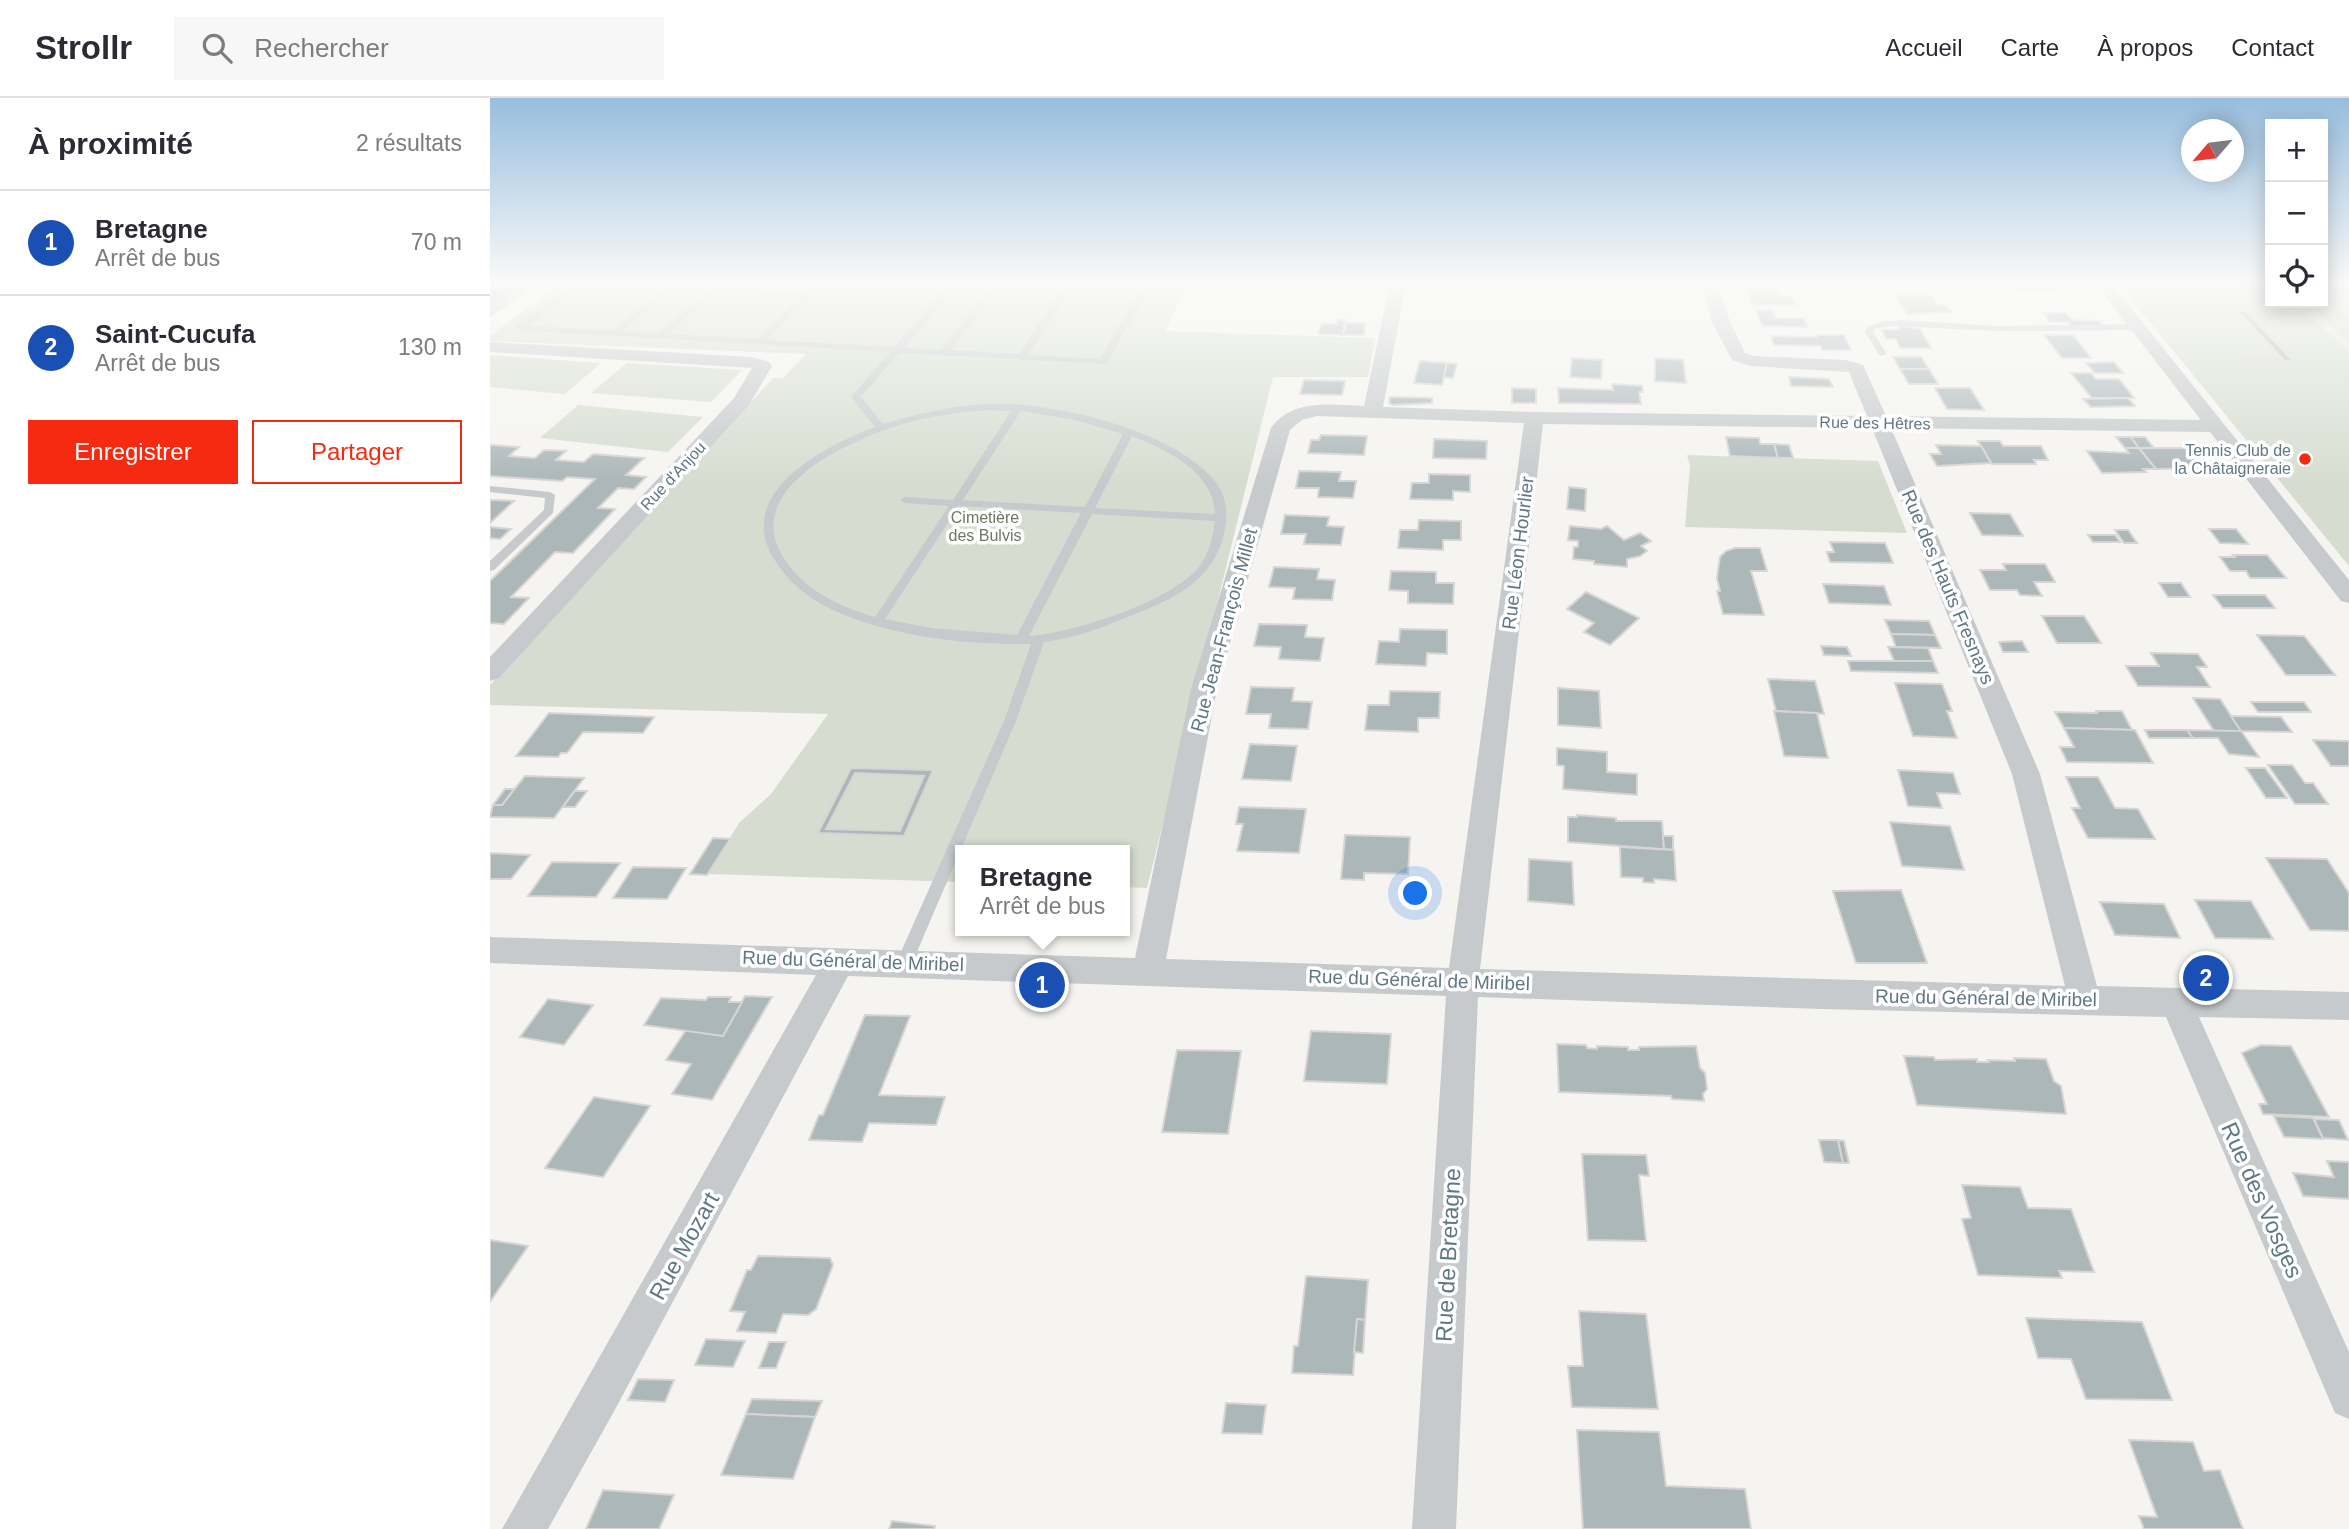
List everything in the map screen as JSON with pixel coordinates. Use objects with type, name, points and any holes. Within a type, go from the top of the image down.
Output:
[{"type":"street","name":"Rue d'Anjou","points":[[490,671],[742,401],[762,366],[751,362],[531,350]]},
{"type":"street","points":[[1385,350],[1373,413],[1534,418]]},
{"type":"street","name":"Rue des Hauts Fresnays","points":[[1735,350],[1738,356],[1751,361],[1846,365],[1857,369],[2026,774],[2085,1001]]},
{"type":"street","points":[[2156,350],[2349,596]]},
{"type":"street","name":"Rue Jean-François Millet","points":[[1149,970],[1204,689],[1282,428],[1295,416],[1315,410],[1373,413]]},
{"type":"street","name":"Rue des Hêtres","points":[[1534,418],[2215,426]]},
{"type":"street","name":"Rue Léon Hourlier","points":[[1463,981],[1534,418]]},
{"type":"street","name":"Rue du Général de Miribel","points":[[490,950],[1149,970],[1822,995],[2349,1006]]},
{"type":"street","name":"Rue Mozart","points":[[524,1529],[605,1389],[840,961]]},
{"type":"street","name":"Rue de Bretagne","points":[[1434,1529],[1463,981]]},
{"type":"street","name":"Rue des Vosges","points":[[2176,1002],[2349,1399]]},
{"type":"lane","points":[[893,350],[1103,362],[1110,350]]},
{"type":"lane","points":[[880,427],[856,397],[897,350]]},
{"type":"lane","points":[[1022,357],[1027,350]]},
{"type":"lane","points":[[1880,350],[1883,354]]},
{"type":"lane","points":[[968,408],[1018,408],[1056,413],[1129,432],[1164,448],[1204,474],[1217,491],[1222,518],[1211,558],[1203,570],[1178,590],[1134,611],[1040,639],[937,634],[850,614],[826,602],[795,579],[775,555],[767,527],[772,505],[794,477],[841,444],[880,427],[911,418],[968,408]]},
{"type":"lane","points":[[877,622],[1018,408]]},
{"type":"lane","points":[[1021,639],[1129,432]]},
{"type":"lane","points":[[490,489],[550,495],[549,511],[490,567]]},
{"type":"lane","points":[[905,500],[1222,518]]},
{"type":"lane","points":[[956,845],[1010,721],[1040,639]]},
{"type":"lane","points":[[904,963],[955,847]]},
{"type":"green space","name":"Cimetière des Bulvis","points":[[703,350],[1373,350],[1368,377],[1273,377],[1147,888],[1130,887],[1130,845],[955,845],[955,882],[708,874],[739,823],[771,794],[828,714],[490,705],[490,685],[773,378],[783,378],[806,354]]},
{"type":"green space","name":"Tennis Club de la Châtaigneraie","points":[[2173,350],[2347,350],[2349,352],[2349,566]]},
{"type":"green space","points":[[490,355],[601,363],[565,394],[490,387]]},
{"type":"green space","points":[[627,363],[742,370],[711,402],[591,393]]},
{"type":"green space","points":[[578,405],[703,417],[668,452],[540,438]]},
{"type":"green space","points":[[1687,455],[1878,461],[1907,533],[1685,527],[1690,466]]},
{"type":"building","points":[[2056,350],[2085,350],[2091,358],[2062,358]]},
{"type":"building","points":[[2274,350],[2282,350],[2293,361],[2243,357],[2283,359]]},
{"type":"building","points":[[1893,357],[1921,357],[1929,369],[1900,369]]},
{"type":"building","points":[[1572,358],[1602,360],[1601,379],[1570,377]]},
{"type":"building","points":[[1655,358],[1683,360],[1686,383],[1655,381]]},
{"type":"building","points":[[1420,361],[1447,363],[1442,385],[1414,383]]},
{"type":"building","points":[[2114,362],[2123,373],[2095,373],[2086,363]]},
{"type":"building","points":[[1447,363],[1457,364],[1453,378],[1444,377]]},
{"type":"building","points":[[1900,369],[1929,369],[1938,384],[1909,384]]},
{"type":"building","points":[[2071,373],[2091,373],[2096,379],[2119,379],[2134,398],[2092,398]]},
{"type":"building","points":[[1789,377],[1829,379],[1833,387],[1791,386]]},
{"type":"building","points":[[1304,380],[1345,381],[1342,395],[1300,394]]},
{"type":"building","points":[[1612,384],[1642,386],[1643,392],[1639,392],[1641,404],[1559,403],[1558,388],[1613,390]]},
{"type":"building","points":[[1512,388],[1536,389],[1536,403],[1512,403]]},
{"type":"building","points":[[1935,388],[1970,388],[1984,410],[1947,409]]},
{"type":"building","points":[[1390,397],[1432,398],[1432,403],[1393,405],[1389,403]]},
{"type":"building","points":[[2128,398],[2135,406],[2091,407],[2083,399]]},
{"type":"building","points":[[1321,435],[1367,436],[1364,455],[1308,453],[1311,440],[1319,440]]},
{"type":"building","points":[[1726,437],[1759,438],[1760,444],[1774,444],[1778,458],[1730,456]]},
{"type":"building","points":[[2116,437],[2131,437],[2139,448],[2125,448]]},
{"type":"building","points":[[2131,437],[2145,437],[2154,448],[2139,448]]},
{"type":"building","points":[[1434,439],[1487,441],[1486,459],[1433,458]]},
{"type":"building","points":[[1978,441],[2000,441],[2003,446],[2041,446],[2048,460],[2034,460],[2036,464],[1992,464]]},
{"type":"building","points":[[1774,444],[1789,445],[1793,458],[1778,458]]},
{"type":"building","points":[[490,445],[519,447],[509,456],[535,458],[544,450],[566,451],[556,460],[584,462],[593,454],[644,458],[626,475],[646,477],[634,489],[618,488],[598,508],[615,509],[573,553],[555,552],[511,597],[529,598],[504,624],[490,623],[490,581],[595,479],[567,477],[562,481],[490,476]]},
{"type":"building","points":[[1936,445],[1981,446],[1991,463],[1937,466],[1930,454],[1941,454]]},
{"type":"building","points":[[2125,448],[2139,448],[2156,469],[2143,469],[2146,472],[2102,473],[2087,451],[2129,453]]},
{"type":"building","points":[[2139,448],[2196,448],[2213,468],[2156,469]]},
{"type":"building","points":[[1299,471],[1341,472],[1339,481],[1356,481],[1353,498],[1318,497],[1319,488],[1296,488]]},
{"type":"building","points":[[1429,474],[1470,475],[1470,492],[1453,491],[1453,500],[1410,499],[1412,483],[1429,483]]},
{"type":"building","points":[[1569,487],[1586,489],[1585,511],[1567,509]]},
{"type":"building","points":[[490,500],[514,501],[490,523]]},
{"type":"building","points":[[1970,513],[2010,514],[2023,536],[1982,535]]},
{"type":"building","points":[[1285,515],[1329,517],[1327,526],[1344,527],[1341,545],[1304,544],[1306,534],[1281,534]]},
{"type":"building","points":[[1419,520],[1461,521],[1461,540],[1443,540],[1443,550],[1398,548],[1400,530],[1418,530]]},
{"type":"building","points":[[1570,526],[1601,529],[1607,526],[1624,540],[1640,533],[1651,541],[1641,546],[1647,551],[1627,559],[1627,567],[1594,564],[1594,561],[1573,559],[1574,547],[1578,547],[1578,541],[1568,540]]},
{"type":"building","points":[[490,527],[511,529],[500,539],[490,538]]},
{"type":"building","points":[[2209,529],[2236,529],[2248,544],[2220,543]]},
{"type":"building","points":[[2115,530],[2128,530],[2137,543],[2124,543]]},
{"type":"building","points":[[2088,535],[2115,535],[2120,542],[2093,542]]},
{"type":"building","points":[[1830,542],[1885,543],[1893,563],[1830,562],[1827,552],[1834,552]]},
{"type":"building","points":[[1735,548],[1760,548],[1767,571],[1751,571],[1764,615],[1723,614],[1717,591],[1720,591],[1717,578],[1720,557]]},
{"type":"building","points":[[2233,555],[2267,555],[2286,578],[2250,578],[2246,571],[2230,571],[2220,557],[2235,557]]},
{"type":"building","points":[[2003,564],[2045,564],[2055,582],[2034,582],[2042,596],[2020,595],[2017,590],[1990,590],[1980,570],[2006,570]]},
{"type":"building","points":[[1274,567],[1319,569],[1317,579],[1335,580],[1332,600],[1293,599],[1295,588],[1269,587]]},
{"type":"building","points":[[1391,571],[1436,572],[1436,583],[1454,583],[1453,604],[1408,603],[1408,591],[1389,590]]},
{"type":"building","points":[[2159,583],[2181,583],[2190,597],[2168,597]]},
{"type":"building","points":[[1823,584],[1884,586],[1891,605],[1829,603]]},
{"type":"building","points":[[1586,592],[1639,618],[1610,645],[1584,632],[1594,623],[1567,609]]},
{"type":"building","points":[[2213,595],[2265,595],[2275,608],[2223,608]]},
{"type":"building","points":[[2042,616],[2084,616],[2101,643],[2057,643]]},
{"type":"building","points":[[1885,620],[1929,621],[1935,635],[1891,634]]},
{"type":"building","points":[[1259,624],[1307,625],[1305,637],[1324,638],[1320,661],[1279,659],[1281,647],[1254,646]]},
{"type":"building","points":[[1400,629],[1447,630],[1447,654],[1427,653],[1426,666],[1376,664],[1379,641],[1399,642]]},
{"type":"building","points":[[1891,634],[1935,635],[1941,648],[1896,647]]},
{"type":"building","points":[[2257,635],[2304,636],[2335,675],[2286,675]]},
{"type":"building","points":[[2022,641],[2028,652],[2003,652],[1999,642]]},
{"type":"building","points":[[1821,646],[1847,647],[1851,656],[1824,655]]},
{"type":"building","points":[[1888,647],[1928,648],[1933,661],[1894,661]]},
{"type":"building","points":[[2151,653],[2198,654],[2207,667],[2197,667],[2210,687],[2138,686],[2126,666],[2159,666]]},
{"type":"building","points":[[1848,661],[1933,661],[1938,673],[1851,671]]},
{"type":"building","points":[[1768,679],[1815,681],[1824,714],[1776,711]]},
{"type":"building","points":[[1895,683],[1942,684],[1952,711],[1947,711],[1957,738],[1913,736]]},
{"type":"building","points":[[1251,687],[1294,688],[1292,701],[1312,702],[1308,729],[1269,728],[1271,714],[1246,714]]},
{"type":"building","points":[[1558,688],[1599,691],[1601,728],[1558,725]]},
{"type":"building","points":[[1390,691],[1440,692],[1439,718],[1418,718],[1418,732],[1365,730],[1368,705],[1389,705]]},
{"type":"building","points":[[2193,698],[2220,699],[2241,731],[2214,731]]},
{"type":"building","points":[[2251,702],[2304,702],[2311,712],[2258,712]]},
{"type":"building","points":[[1774,711],[1817,713],[1828,758],[1784,756]]},
{"type":"building","points":[[2096,711],[2122,711],[2132,730],[2064,728],[2055,712],[2097,713]]},
{"type":"building","points":[[549,713],[654,717],[643,733],[583,732],[567,753],[561,753],[558,757],[516,756]]},
{"type":"building","points":[[2231,716],[2281,717],[2292,732],[2241,731]]},
{"type":"building","points":[[2064,728],[2135,730],[2153,763],[2067,762],[2060,747],[2074,747]]},
{"type":"building","points":[[2145,730],[2187,730],[2193,738],[2149,738]]},
{"type":"building","points":[[2187,730],[2241,731],[2259,757],[2229,754],[2218,738],[2193,738]]},
{"type":"building","points":[[2313,740],[2349,741],[2349,766],[2331,766]]},
{"type":"building","points":[[1250,744],[1297,746],[1291,781],[1242,779]]},
{"type":"building","points":[[1557,748],[1607,752],[1607,772],[1637,774],[1637,795],[1563,789],[1564,766],[1557,765]]},
{"type":"building","points":[[2268,765],[2292,765],[2305,783],[2313,783],[2328,804],[2295,804]]},
{"type":"building","points":[[851,768],[933,770],[904,836],[818,833]],"holes":[[[855,773],[924,776],[900,831],[826,829]]]},
{"type":"building","points":[[2246,768],[2265,768],[2287,798],[2266,798]]},
{"type":"building","points":[[1898,770],[1953,773],[1960,794],[1937,793],[1942,808],[1908,806]]},
{"type":"building","points":[[525,776],[584,778],[554,818],[490,817],[493,805],[502,805]]},
{"type":"building","points":[[2066,777],[2098,777],[2115,808],[2138,809],[2155,839],[2088,838],[2072,808],[2080,808]]},
{"type":"building","points":[[505,789],[514,789],[502,805],[493,805]]},
{"type":"building","points":[[575,791],[587,791],[575,807],[563,807]]},
{"type":"building","points":[[1239,807],[1306,809],[1299,853],[1237,851],[1243,824],[1236,824]]},
{"type":"building","points":[[1577,815],[1616,818],[1616,821],[1662,821],[1664,849],[1674,850],[1568,842],[1568,817]]},
{"type":"building","points":[[1890,822],[1950,826],[1964,870],[1902,866]]},
{"type":"building","points":[[1345,835],[1410,837],[1408,874],[1364,873],[1364,880],[1341,879]]},
{"type":"building","points":[[1663,836],[1673,836],[1673,850],[1664,849]]},
{"type":"building","points":[[713,838],[730,839],[707,875],[690,874]]},
{"type":"building","points":[[1620,847],[1674,850],[1676,881],[1654,879],[1654,883],[1643,882],[1643,878],[1621,877]]},
{"type":"building","points":[[490,853],[530,855],[511,879],[490,879]]},
{"type":"building","points":[[2266,858],[2327,859],[2349,893],[2349,931],[2310,930]]},
{"type":"building","points":[[1529,859],[1572,862],[1574,905],[1528,901]]},
{"type":"building","points":[[552,862],[620,863],[596,897],[528,896]]},
{"type":"building","points":[[633,867],[686,868],[667,899],[613,898]]},
{"type":"building","points":[[1901,890],[1927,963],[1856,963],[1833,891]]},
{"type":"building","points":[[2195,900],[2251,901],[2273,939],[2215,938]]},
{"type":"building","points":[[2100,902],[2164,904],[2180,938],[2115,935]]},
{"type":"building","points":[[745,996],[772,997],[712,1100],[672,1094],[691,1064],[666,1060],[686,1030],[723,1036]]},
{"type":"building","points":[[708,997],[731,997],[729,1002],[742,1002],[723,1036],[644,1025],[661,998],[706,1000]]},
{"type":"building","points":[[548,999],[593,1005],[564,1045],[520,1037]]},
{"type":"building","points":[[865,1015],[910,1016],[879,1095],[945,1097],[936,1125],[869,1123],[862,1142],[809,1140],[819,1115],[823,1115]]},
{"type":"building","points":[[1311,1031],[1391,1034],[1387,1084],[1304,1081]]},
{"type":"building","points":[[1557,1044],[1586,1045],[1587,1048],[1597,1049],[1597,1046],[1628,1047],[1628,1050],[1639,1050],[1639,1047],[1696,1046],[1700,1068],[1705,1073],[1707,1089],[1703,1094],[1704,1101],[1672,1099],[1671,1096],[1559,1092]]},
{"type":"building","points":[[2261,1045],[2291,1046],[2329,1117],[2263,1114],[2259,1104],[2267,1104],[2242,1053]]},
{"type":"building","points":[[1177,1050],[1241,1051],[1228,1134],[1162,1132]]},
{"type":"building","points":[[1904,1056],[1934,1057],[1935,1060],[1977,1059],[1977,1062],[2015,1061],[2014,1058],[2046,1059],[2054,1081],[2061,1086],[2066,1114],[1917,1105]]},
{"type":"building","points":[[594,1097],[650,1106],[603,1177],[545,1168]]},
{"type":"building","points":[[2274,1116],[2313,1118],[2323,1139],[2284,1137]]},
{"type":"building","points":[[2314,1119],[2339,1120],[2348,1140],[2323,1138]]},
{"type":"building","points":[[1819,1140],[1838,1140],[1843,1163],[1824,1162]]},
{"type":"building","points":[[1838,1140],[1844,1141],[1849,1163],[1843,1163]]},
{"type":"building","points":[[1582,1154],[1646,1155],[1649,1176],[1639,1175],[1646,1241],[1588,1240]]},
{"type":"building","points":[[2327,1161],[2349,1162],[2349,1199],[2303,1196],[2293,1173],[2334,1177]]},
{"type":"building","points":[[1962,1185],[2020,1187],[2028,1208],[2071,1209],[2094,1272],[2059,1271],[2062,1278],[1978,1275],[1962,1219],[1971,1218]]},
{"type":"building","points":[[490,1240],[528,1246],[490,1302]]},
{"type":"building","points":[[758,1256],[830,1258],[833,1265],[816,1309],[808,1315],[783,1314],[776,1333],[737,1331],[745,1312],[730,1311],[747,1270],[751,1270]]},
{"type":"building","points":[[1306,1276],[1368,1280],[1365,1320],[1357,1319],[1353,1375],[1292,1373]]},
{"type":"building","points":[[1579,1311],[1646,1314],[1658,1409],[1572,1407],[1568,1366],[1583,1366]]},
{"type":"building","points":[[2026,1318],[2142,1322],[2172,1400],[2086,1399],[2071,1359],[2038,1358]]},
{"type":"building","points":[[1357,1319],[1365,1320],[1363,1353],[1354,1352]]},
{"type":"building","points":[[706,1339],[745,1341],[733,1367],[695,1365]]},
{"type":"building","points":[[769,1342],[786,1342],[776,1368],[759,1368]]},
{"type":"building","points":[[638,1379],[674,1380],[665,1402],[628,1400]]},
{"type":"building","points":[[752,1399],[822,1401],[815,1417],[746,1414]]},
{"type":"building","points":[[1226,1403],[1266,1405],[1262,1434],[1222,1433]]},
{"type":"building","points":[[746,1414],[815,1417],[793,1479],[721,1475]]},
{"type":"building","points":[[1577,1430],[1659,1432],[1666,1486],[1745,1489],[1751,1529],[1583,1529]]},
{"type":"building","points":[[2129,1440],[2193,1442],[2204,1471],[2220,1470],[2243,1529],[2144,1529],[2139,1516],[2157,1517]]},
{"type":"building","points":[[603,1490],[674,1495],[659,1529],[586,1529]]},
{"type":"building","points":[[892,1521],[935,1526],[934,1529],[889,1529]]},
{"type":"place","name":"Tennis Club de la Châtaigneraie","points":[[2305,459]]},
{"type":"place","name":"Saint-Cucufa","points":[[2206,978]]},
{"type":"place","name":"Bretagne","points":[[1042,985]]}]
